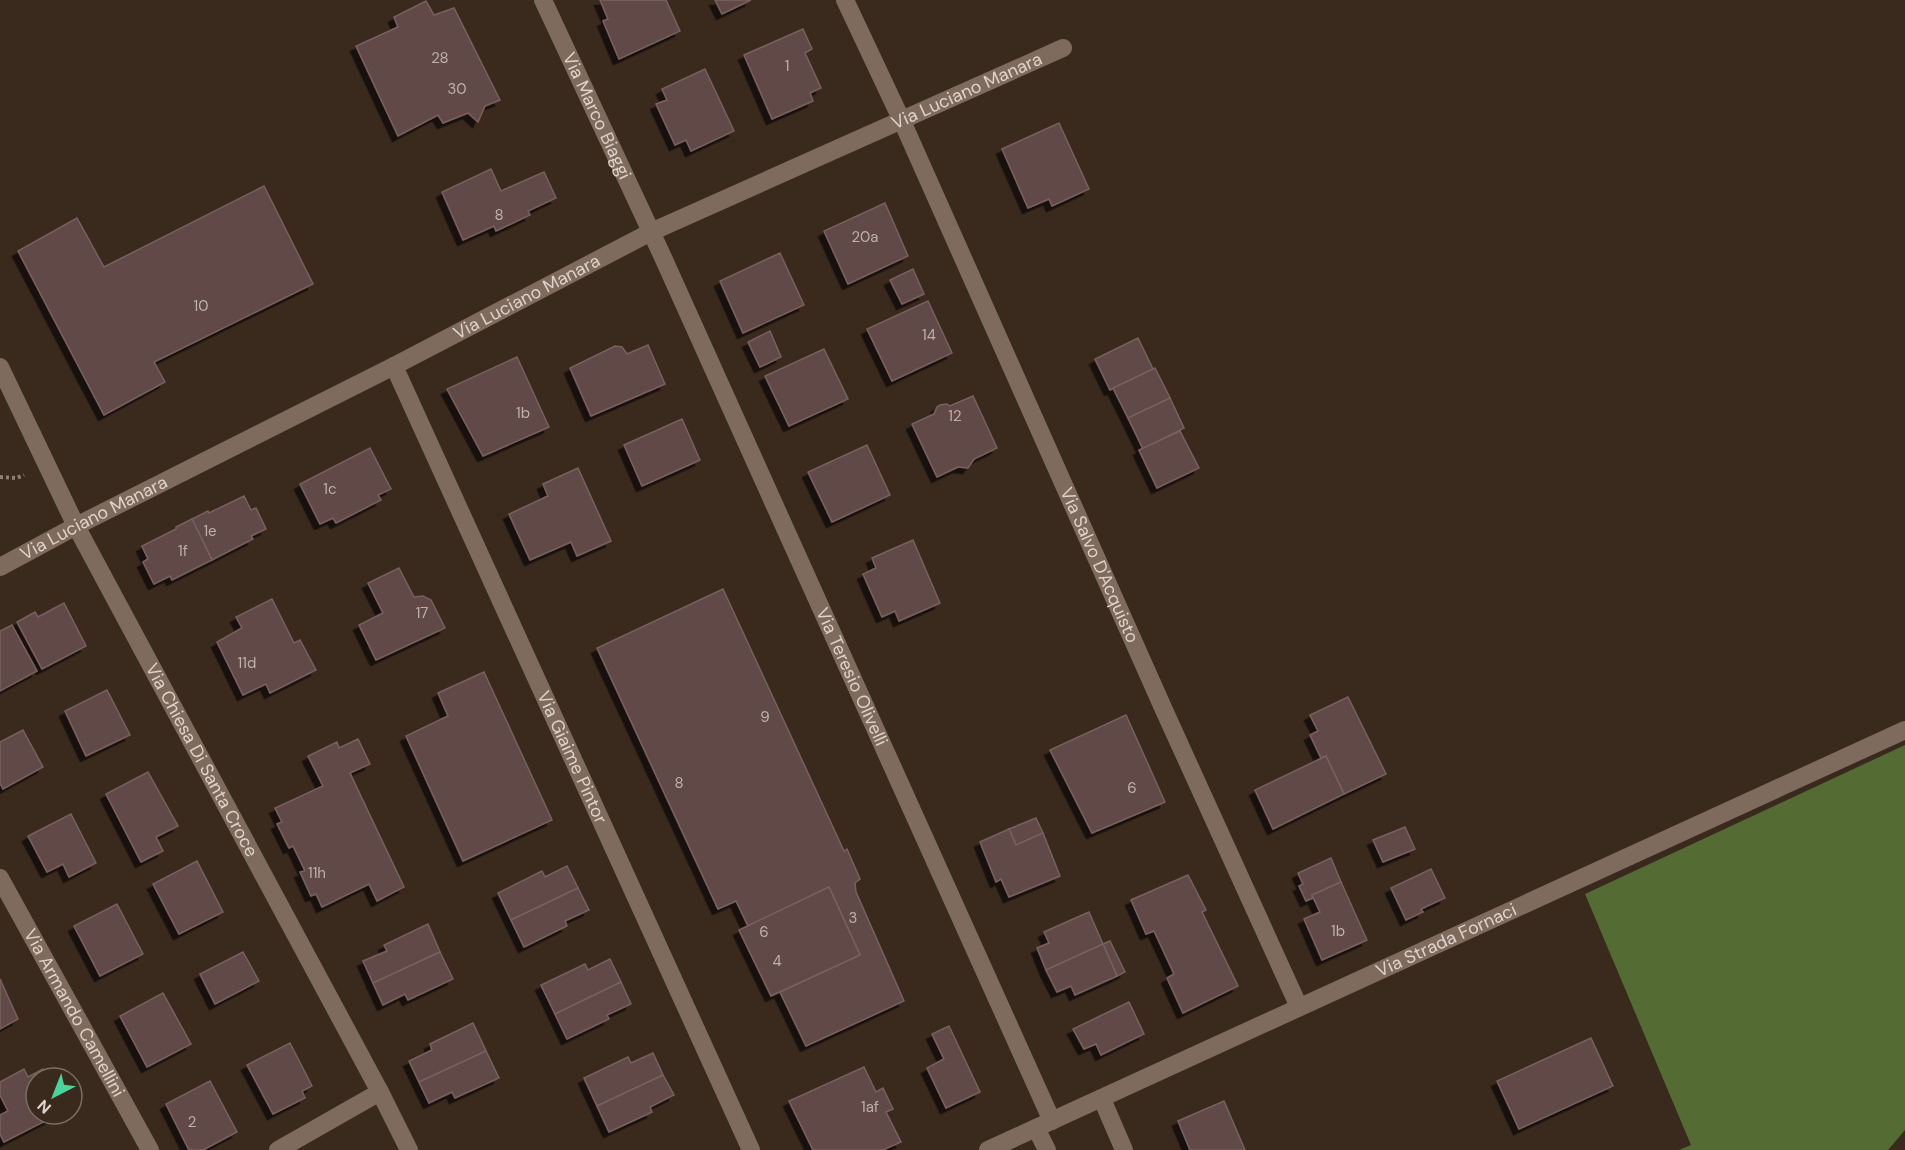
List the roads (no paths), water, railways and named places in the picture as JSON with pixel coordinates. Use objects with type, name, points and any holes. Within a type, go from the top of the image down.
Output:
[{"type":"street","name":"Via Marco Biaggi","points":[[543,0],[651,232]]},
{"type":"street","points":[[845,0],[902,121]]},
{"type":"street","name":"Via Luciano Manara","points":[[0,567],[651,232],[1063,48]]},
{"type":"street","name":"Via Salvo D'Acquisto","points":[[902,121],[1299,1007]]},
{"type":"street","name":"Via Teresio Olivelli","points":[[651,232],[1044,1124],[1047,1150]]},
{"type":"street","name":"Via Giaime Pintor","points":[[394,366],[751,1150]]},
{"type":"street","name":"Via Chiesa Di Santa Croce","points":[[0,367],[76,526],[410,1150]]},
{"type":"street","name":"Via Strada Fornaci","points":[[988,1150],[1905,729]]},
{"type":"street","name":"Via Armando Camellini","points":[[0,878],[150,1150]]},
{"type":"street","points":[[278,1150],[380,1092]]},
{"type":"street","points":[[1102,1099],[1124,1150]]}]
